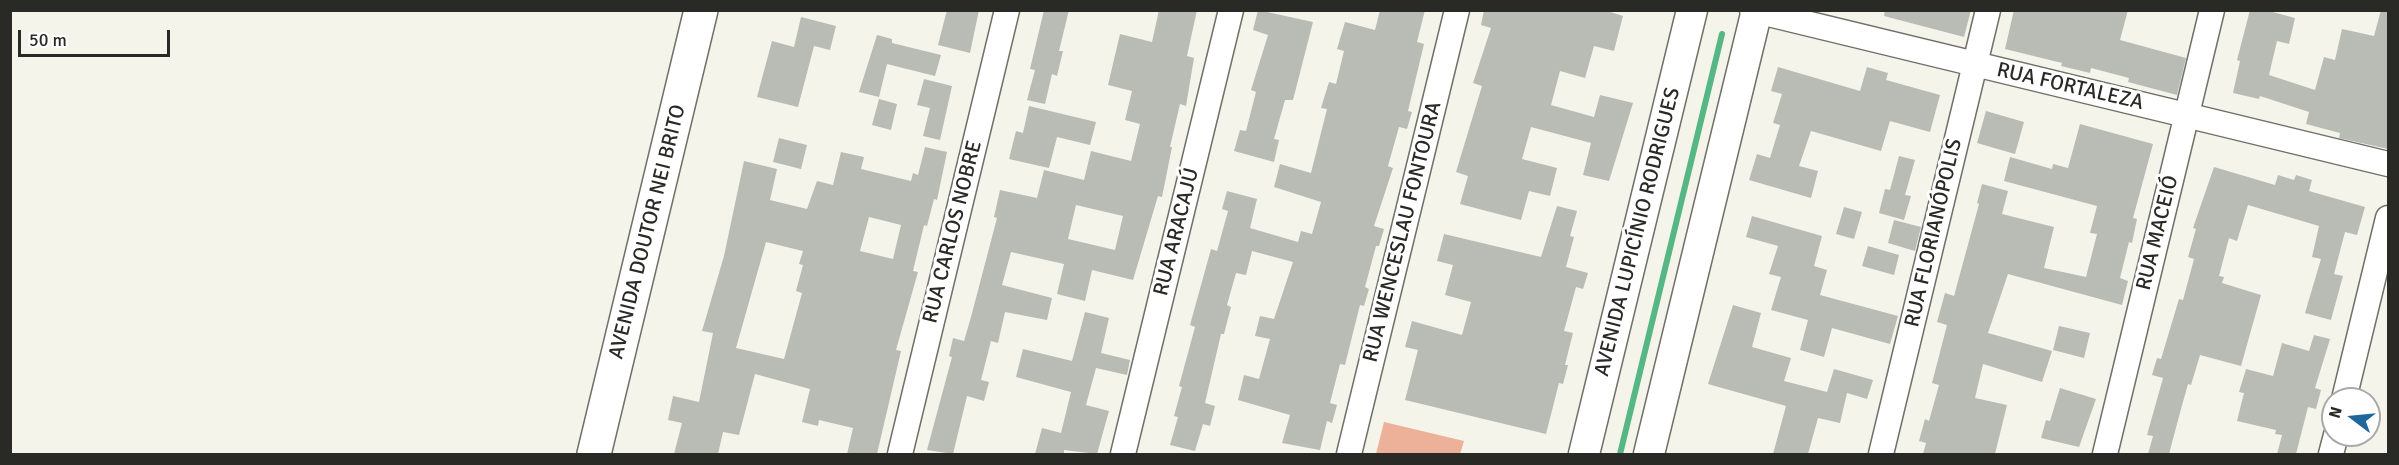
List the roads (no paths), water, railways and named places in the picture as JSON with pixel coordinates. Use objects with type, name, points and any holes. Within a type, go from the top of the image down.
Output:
[{"type":"main road","name":"AVENIDA DOUTOR NEI BRITO","points":[[594,454],[702,10]]},
{"type":"street","name":"RUA CARLOS NOBRE","points":[[900,454],[1007,10]]},
{"type":"street","name":"RUA ARACAJÚ","points":[[1123,454],[1231,10]]},
{"type":"street","name":"RUA WENCESLAU FONTOURA","points":[[1350,454],[1456,10]]},
{"type":"street","name":"AVENIDA LUPICÍNIO RODRIGUES","points":[[1584,454],[1692,10]]},
{"type":"street","name":"RUA FLORIANÓPOLIS","points":[[1881,454],[1988,10]]},
{"type":"street","name":"RUA MACEIÓ","points":[[2105,454],[2212,10]]},
{"type":"street","name":"RUA FORTALEZA","points":[[1755,11],[2388,164]]},
{"type":"street","points":[[1649,454],[1755,11]]},
{"type":"street","points":[[2347,387],[2388,218]]},
{"type":"waterway","points":[[1620,454],[1722,34]]}]
